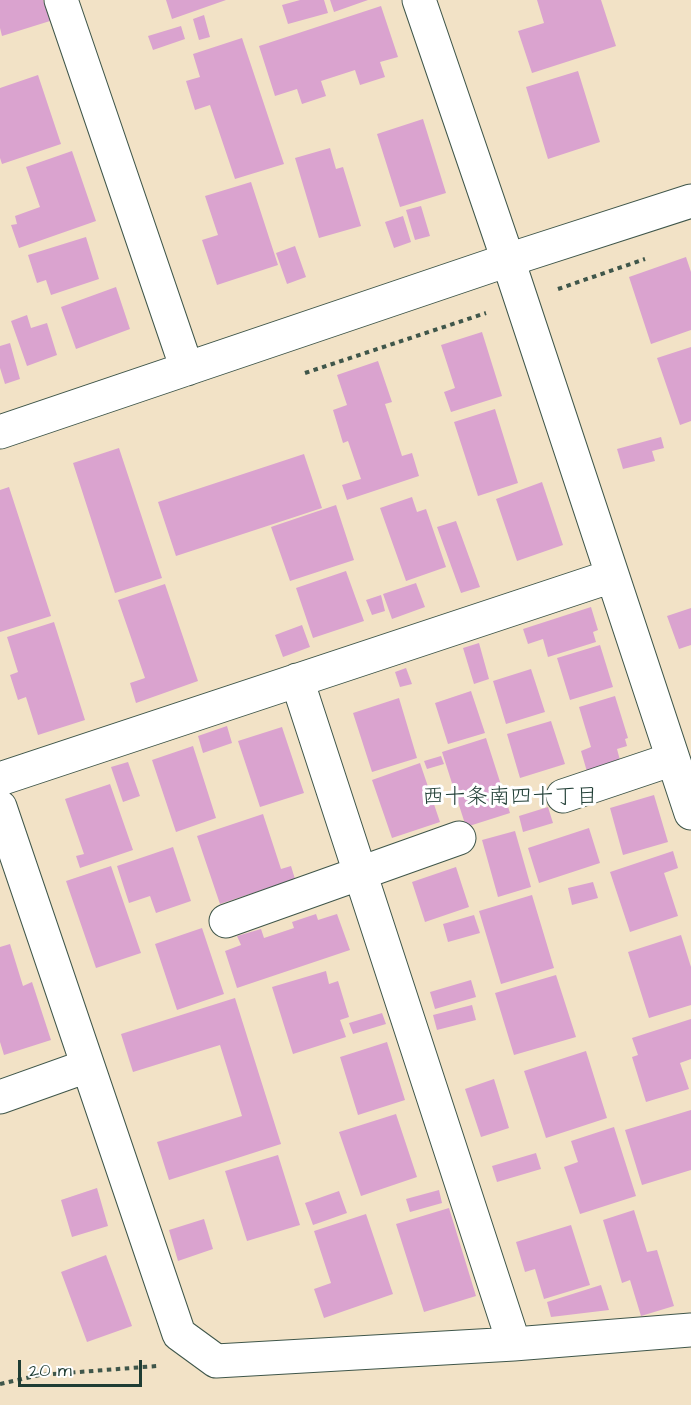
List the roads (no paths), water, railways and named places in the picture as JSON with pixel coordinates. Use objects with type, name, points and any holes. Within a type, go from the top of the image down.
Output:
[{"type":"street","points":[[61,0],[187,369]]},
{"type":"street","points":[[419,0],[508,260],[691,813]]},
{"type":"street","points":[[0,432],[508,260],[691,201]]},
{"type":"street","points":[[0,779],[612,576]]},
{"type":"street","points":[[297,680],[514,1344]]},
{"type":"street","points":[[563,796],[673,759]]},
{"type":"street","points":[[0,807],[179,1334],[216,1361],[514,1344],[691,1330]]},
{"type":"street","points":[[226,921],[459,838]]},
{"type":"street","points":[[0,1097],[87,1066]]},
{"type":"district","name":"西十条南四十丁目","points":[[510,798]]}]
